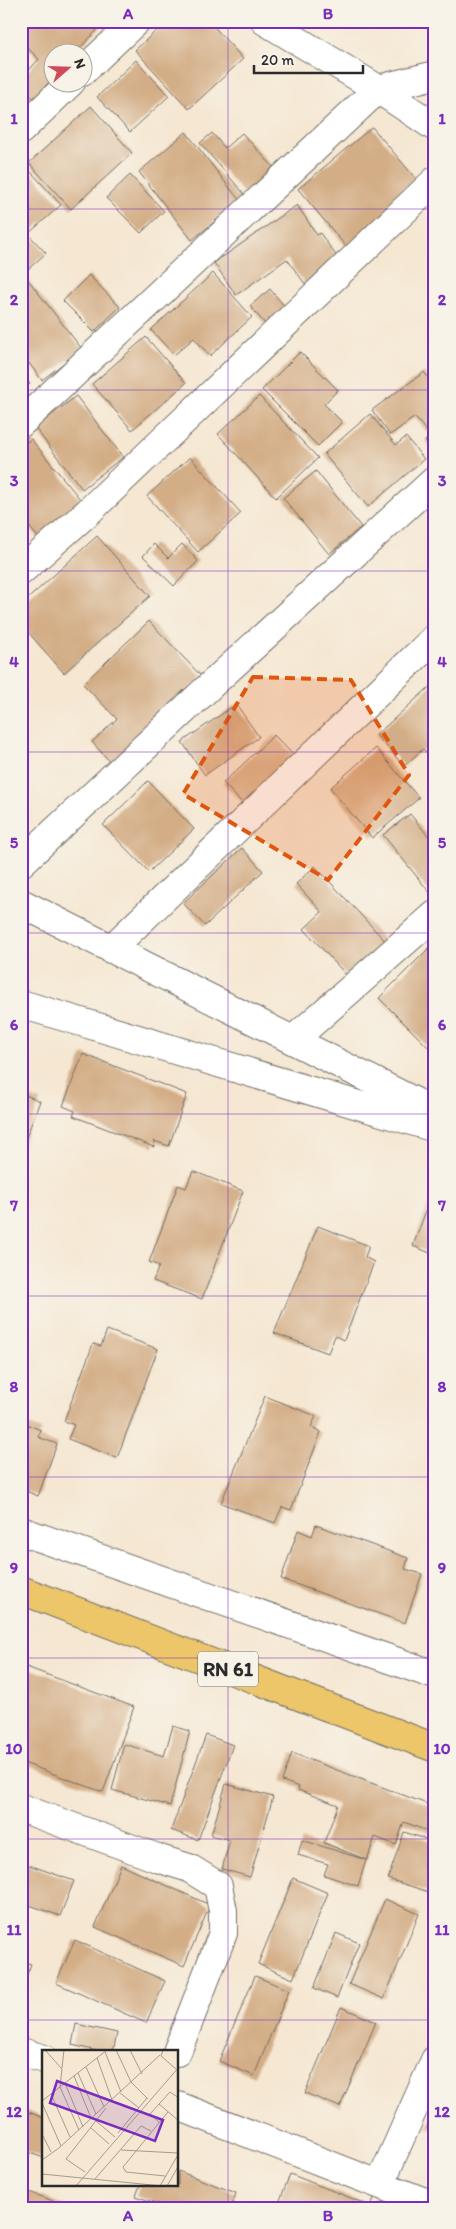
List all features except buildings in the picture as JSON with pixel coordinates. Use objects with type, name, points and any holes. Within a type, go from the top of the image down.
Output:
[{"type":"main road","name":"RN 61","points":[[21,1590],[435,1748]]},
{"type":"street","points":[[92,63],[136,21]]},
{"type":"street","points":[[265,21],[435,127]]},
{"type":"street","points":[[21,423],[378,90],[435,75]]},
{"type":"street","points":[[21,130],[61,92]]},
{"type":"street","points":[[21,571],[87,513],[435,181]]},
{"type":"street","points":[[21,863],[211,685],[435,480]]},
{"type":"street","points":[[111,949],[435,638]]},
{"type":"street","points":[[21,903],[435,1112]]},
{"type":"street","points":[[293,1040],[435,915]]},
{"type":"street","points":[[21,1004],[435,1128]]},
{"type":"street","points":[[21,1531],[435,1675]]},
{"type":"street","points":[[21,1808],[189,1868],[218,1886],[223,1911],[223,1933],[178,2050]]},
{"type":"street","points":[[21,2052],[42,2059]]},
{"type":"street","points":[[380,2184],[435,2060]]},
{"type":"street","points":[[179,2106],[435,2206]]},
{"type":"highlighted area","points":[[253,677],[351,680],[409,775],[328,880],[183,794]]}]
